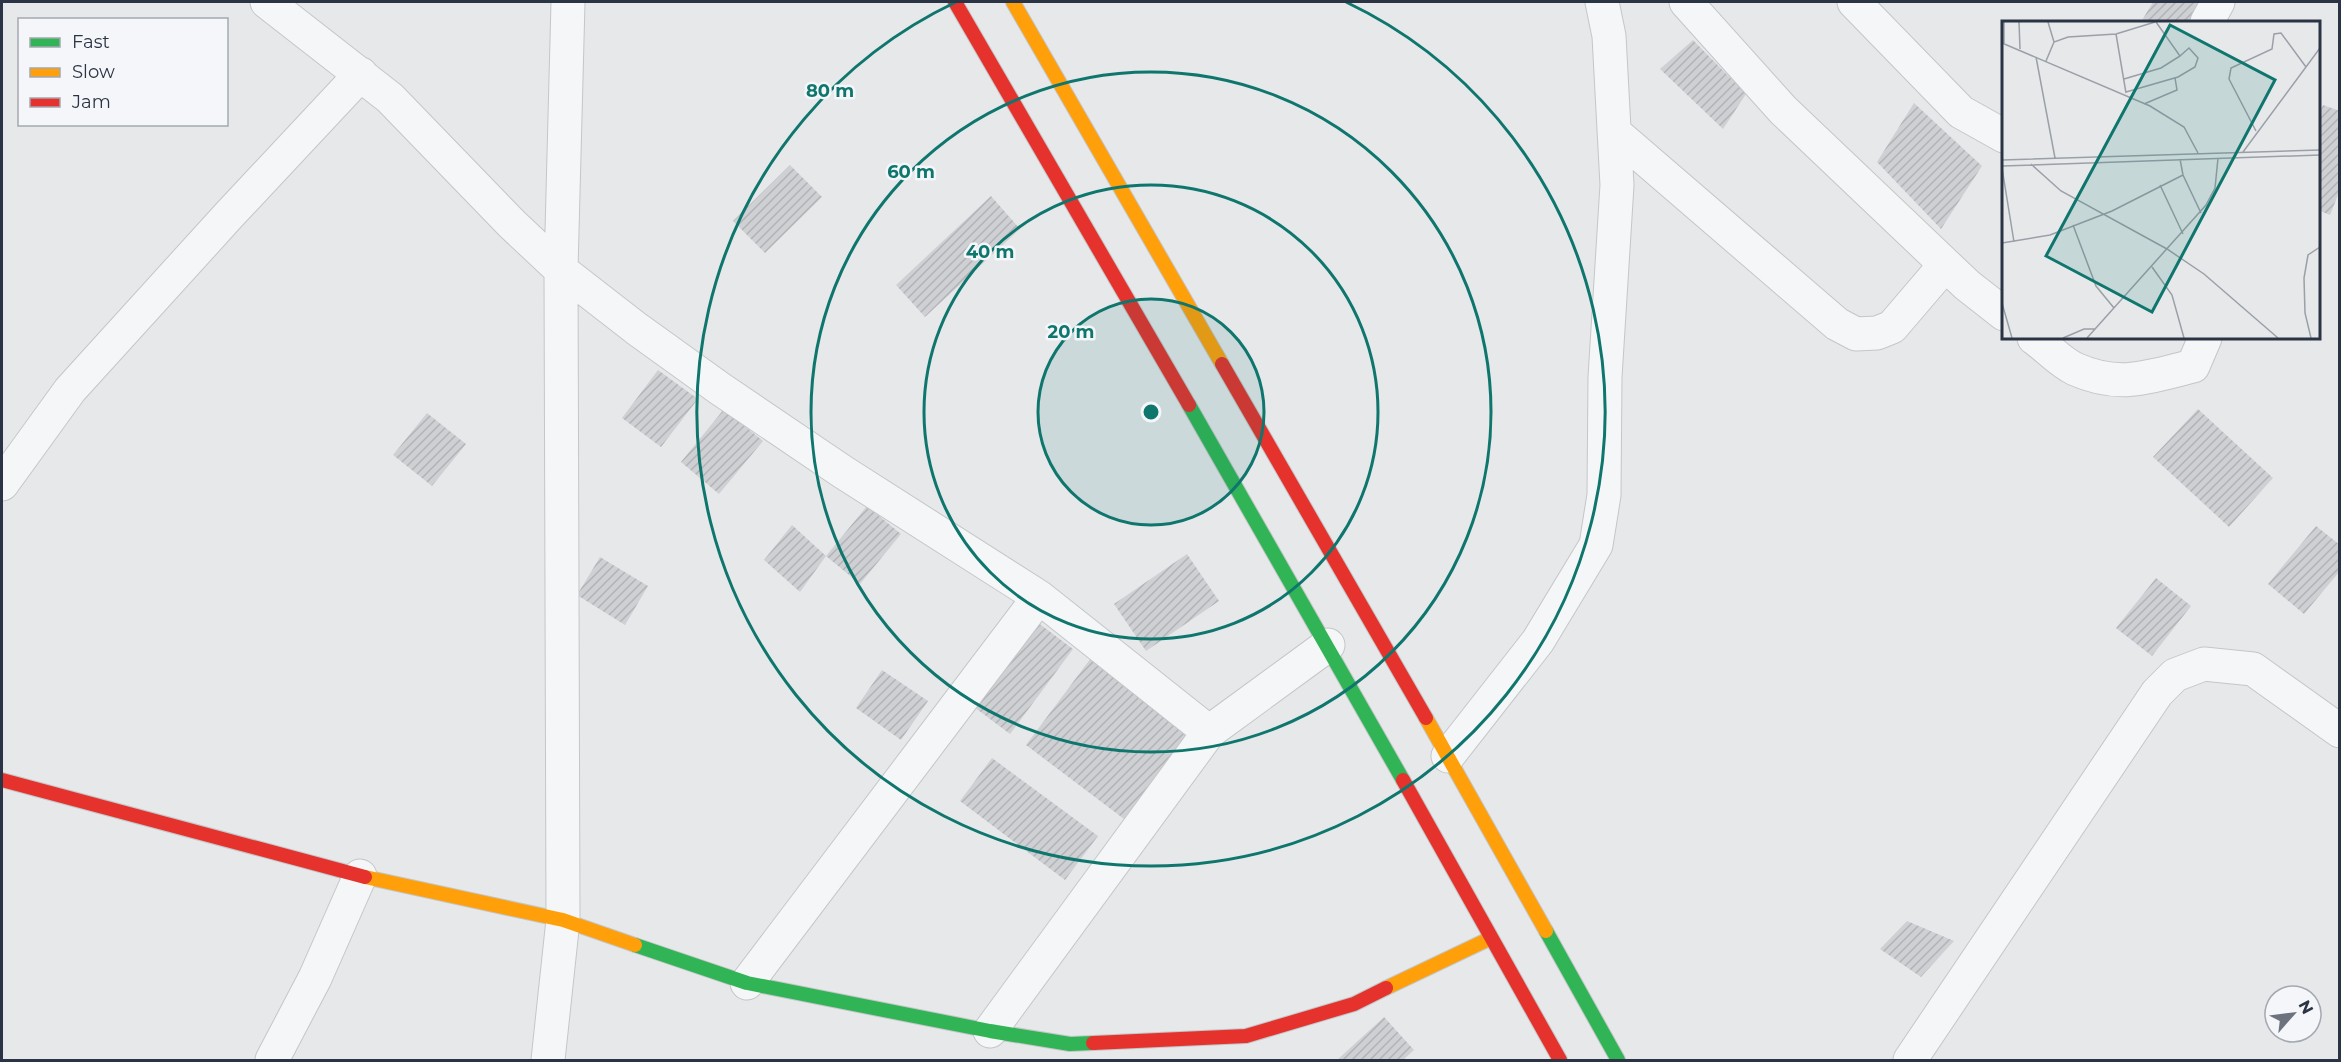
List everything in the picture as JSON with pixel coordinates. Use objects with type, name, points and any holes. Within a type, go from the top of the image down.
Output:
[{"type":"main road","points":[[955,2],[1328,645],[1560,1060]]},
{"type":"main road","points":[[1012,2],[1449,756],[1618,1060]]},
{"type":"main road","points":[[2,780],[360,876],[563,920],[747,983],[990,1031],[1070,1044],[1246,1036],[1354,1004],[1491,938]]},
{"type":"street","points":[[267,2],[390,98],[512,224],[561,270],[637,329],[719,388],[939,534],[1039,597],[1209,732]]},
{"type":"street","points":[[548,1060],[563,920],[561,270],[568,2]]},
{"type":"street","points":[[1449,756],[1538,641],[1596,545],[1604,495],[1605,376],[1617,185],[1609,36],[1602,2]]},
{"type":"street","points":[[1686,2],[1783,110],[1946,265],[2002,312]]},
{"type":"street","points":[[1854,2],[1961,112],[2002,135]]},
{"type":"street","points":[[2208,21],[2218,2]]},
{"type":"street","points":[[2,484],[70,390],[229,215],[362,74]]},
{"type":"street","points":[[1614,132],[1837,324],[1856,334],[1876,333],[1892,327],[1946,265]]},
{"type":"street","points":[[2035,339],[2073,368],[2110,380],[2135,381],[2193,366],[2205,339]]},
{"type":"street","points":[[747,983],[1039,597]]},
{"type":"street","points":[[990,1031],[1209,732],[1328,645]]},
{"type":"street","points":[[1910,1060],[2157,693],[2175,675],[2204,664],[2253,669],[2340,731]]},
{"type":"street","points":[[272,1060],[315,978],[360,876]]},
{"type":"building","points":[[2153,2],[2195,2],[2202,5],[2194,21],[2142,21]]},
{"type":"building","points":[[1693,40],[1746,94],[1723,129],[1660,69]]},
{"type":"building","points":[[1914,103],[1982,166],[1941,229],[1877,162]]},
{"type":"building","points":[[2323,105],[2340,111],[2340,190],[2330,215],[2320,211],[2320,112]]},
{"type":"building","points":[[790,165],[822,197],[765,253],[733,221]]},
{"type":"building","points":[[991,196],[1020,229],[925,317],[896,285]]},
{"type":"building","points":[[658,370],[698,399],[661,447],[622,418]]},
{"type":"building","points":[[724,409],[763,441],[719,494],[681,462]]},
{"type":"building","points":[[2198,409],[2273,478],[2229,527],[2153,457]]},
{"type":"building","points":[[427,413],[466,444],[432,486],[393,455]]},
{"type":"building","points":[[867,506],[901,534],[860,584],[826,556]]},
{"type":"building","points":[[792,525],[826,556],[800,592],[764,560]]},
{"type":"building","points":[[2316,526],[2340,545],[2340,571],[2304,614],[2268,584]]},
{"type":"building","points":[[1187,554],[1219,601],[1146,651],[1114,604]]},
{"type":"building","points":[[600,557],[648,586],[625,625],[577,595]]},
{"type":"building","points":[[2156,578],[2191,606],[2152,656],[2116,628]]},
{"type":"building","points":[[1037,622],[1073,649],[1010,734],[974,707]]},
{"type":"building","points":[[1091,658],[1188,732],[1124,819],[1026,745]]},
{"type":"building","points":[[882,670],[928,701],[901,740],[856,708]]},
{"type":"building","points":[[992,758],[1098,836],[1065,880],[960,801]]},
{"type":"building","points":[[1907,921],[1954,941],[1921,977],[1880,949]]},
{"type":"building","points":[[1384,1017],[1414,1050],[1403,1060],[1337,1060]]},
{"type":"traffic: fast","points":[[1189,405],[1403,780]]},
{"type":"traffic: fast","points":[[1546,931],[1618,1060]]},
{"type":"traffic: fast","points":[[635,945],[747,983],[990,1031],[1070,1044],[1093,1043]]},
{"type":"traffic: slow","points":[[1013,2],[1222,364]]},
{"type":"traffic: slow","points":[[1426,718],[1546,931]]},
{"type":"traffic: slow","points":[[365,877],[563,920],[635,945]]},
{"type":"traffic: slow","points":[[1386,988],[1491,938]]},
{"type":"traffic: jam","points":[[955,2],[1189,405]]},
{"type":"traffic: jam","points":[[1222,364],[1426,718]]},
{"type":"traffic: jam","points":[[2,780],[365,877]]},
{"type":"traffic: jam","points":[[1403,780],[1560,1060]]},
{"type":"traffic: jam","points":[[1093,1043],[1246,1036],[1354,1004],[1386,988]]}]
